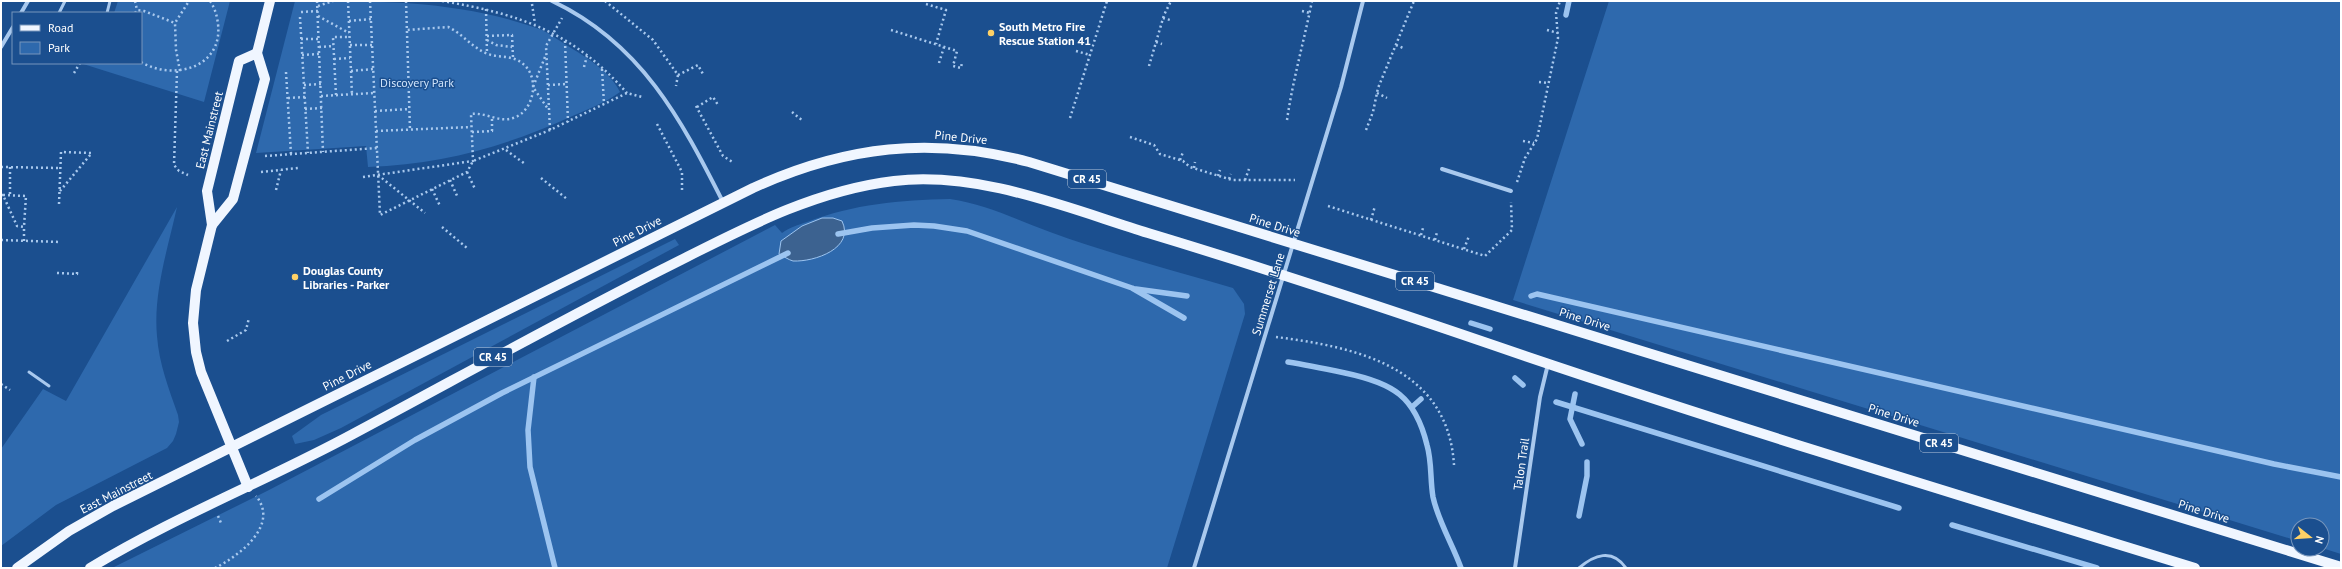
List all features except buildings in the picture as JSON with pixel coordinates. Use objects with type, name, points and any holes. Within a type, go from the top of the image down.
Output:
[{"type":"main road","points":[[257,53],[270,1]]},
{"type":"main road","name":"East Mainstreet","points":[[212,225],[233,199],[265,79],[257,53],[239,61],[206,191],[212,225],[196,290],[193,314],[194,339],[201,372],[248,487]]},
{"type":"main road","name":"Pine Drive","points":[[232,448],[723,202],[782,175],[841,156],[890,148],[939,147],[992,153],[1029,162],[2341,567]]},
{"type":"main road","name":"CR 45","points":[[248,487],[349,436],[563,320],[698,251],[791,207],[847,189],[920,180],[952,181],[998,189],[1044,201],[1284,275],[1674,407],[2195,568]]},
{"type":"main road","name":"East Mainstreet","points":[[18,568],[69,531],[113,506],[232,448]]},
{"type":"main road","points":[[90,568],[248,487]]},
{"type":"street","points":[[22,12],[28,1]]},
{"type":"street","points":[[552,1],[586,20],[609,36],[648,76],[675,114],[723,202]]},
{"type":"street","name":"Summerset Lane","points":[[1194,568],[1343,80],[1363,1]]},
{"type":"street","points":[[1,47],[12,29]]},
{"type":"street","points":[[1442,169],[1511,191]]},
{"type":"street","name":"Talon Trail","points":[[1515,568],[1540,398],[1548,364]]},
{"type":"lane","points":[[60,12],[65,1]]},
{"type":"lane","points":[[107,12],[110,1]]},
{"type":"lane","points":[[29,372],[49,386]]},
{"type":"lane","points":[[1579,568],[1592,557],[1598,555],[1615,558],[1626,568]]},
{"type":"path","points":[[135,1],[136,12],[144,11],[174,23]]},
{"type":"path","points":[[188,175],[179,171],[174,165],[178,71],[174,23],[189,1]]},
{"type":"path","points":[[142,63],[156,70],[178,71],[190,70],[199,65],[215,48],[218,29],[217,15],[210,1]]},
{"type":"path","points":[[317,1],[323,152]]},
{"type":"path","points":[[318,6],[333,1]]},
{"type":"path","points":[[348,1],[352,95]]},
{"type":"path","points":[[370,1],[380,215],[467,172],[473,161],[471,114],[481,114],[506,120],[521,114],[530,102],[533,87],[546,55]]},
{"type":"path","points":[[406,1],[410,130]]},
{"type":"path","points":[[442,1],[486,9],[535,24],[553,33],[587,56],[602,68],[627,93],[642,97]]},
{"type":"path","points":[[605,1],[653,40],[678,75],[676,86]]},
{"type":"path","points":[[1070,118],[1107,1]]},
{"type":"path","points":[[1149,66],[1163,18],[1171,1]]},
{"type":"path","points":[[1287,120],[1294,79],[1300,62],[1303,35],[1312,1]]},
{"type":"path","points":[[1516,184],[1525,158],[1534,143],[1539,128],[1557,46],[1558,33],[1556,13],[1560,1]]},
{"type":"path","points":[[1366,130],[1380,81],[1413,2],[1417,5]]},
{"type":"path","points":[[532,4],[535,24]]},
{"type":"path","points":[[926,4],[946,10],[936,44]]},
{"type":"path","points":[[486,9],[487,54]]},
{"type":"path","points":[[301,12],[318,10]]},
{"type":"path","points":[[1302,11],[1310,13]]},
{"type":"path","points":[[318,16],[349,33]]},
{"type":"path","points":[[300,17],[308,153]]},
{"type":"path","points":[[550,130],[546,46],[562,18]]},
{"type":"path","points":[[1163,18],[1170,20]]},
{"type":"path","points":[[349,20],[371,19]]},
{"type":"path","points":[[407,30],[448,26],[487,54],[513,58],[527,67],[532,76],[533,87],[549,109]]},
{"type":"path","points":[[891,30],[958,51],[953,66],[961,68],[962,62]]},
{"type":"path","points":[[1547,30],[1558,33]]},
{"type":"path","points":[[487,36],[512,35],[513,58]]},
{"type":"path","points":[[336,96],[334,38],[350,37]]},
{"type":"path","points":[[301,40],[319,39]]},
{"type":"path","points":[[487,40],[496,45],[512,47]]},
{"type":"path","points":[[565,41],[568,122]]},
{"type":"path","points":[[1156,42],[1162,44]]},
{"type":"path","points":[[350,45],[372,45]]},
{"type":"path","points":[[1396,45],[1403,48]]},
{"type":"path","points":[[1551,45],[1557,46]]},
{"type":"path","points":[[319,47],[334,46]]},
{"type":"path","points":[[939,63],[944,47]]},
{"type":"path","points":[[1076,51],[1090,55]]},
{"type":"path","points":[[302,55],[319,54]]},
{"type":"path","points":[[584,68],[587,56]]},
{"type":"path","points":[[334,59],[350,58]]},
{"type":"path","points":[[1390,59],[1395,61]]},
{"type":"path","points":[[1295,61],[1300,62]]},
{"type":"path","points":[[74,73],[79,64]]},
{"type":"path","points":[[1548,64],[1553,64]]},
{"type":"path","points":[[678,75],[698,65],[704,76]]},
{"type":"path","points":[[602,68],[604,104]]},
{"type":"path","points":[[351,71],[373,69]]},
{"type":"path","points":[[286,72],[291,154]]},
{"type":"path","points":[[1290,77],[1294,79]]},
{"type":"path","points":[[1380,81],[1386,83]]},
{"type":"path","points":[[1539,82],[1549,84]]},
{"type":"path","points":[[304,85],[320,84]]},
{"type":"path","points":[[548,85],[567,84]]},
{"type":"path","points":[[321,96],[374,93]]},
{"type":"path","points":[[363,177],[473,161],[506,150],[627,93]]},
{"type":"path","points":[[1377,93],[1387,98]]},
{"type":"path","points":[[288,98],[304,97]]},
{"type":"path","points":[[718,105],[713,97],[696,106],[723,156],[734,164]]},
{"type":"path","points":[[305,109],[322,108]]},
{"type":"path","points":[[1539,108],[1543,109]]},
{"type":"path","points":[[375,111],[410,109]]},
{"type":"path","points":[[792,112],[803,121]]},
{"type":"path","points":[[472,132],[492,131],[492,116]]},
{"type":"path","points":[[657,124],[682,172],[682,190]]},
{"type":"path","points":[[376,132],[471,127]]},
{"type":"path","points":[[1130,137],[1149,142],[1154,145],[1160,154],[1180,160],[1194,168],[1229,180],[1295,180]]},
{"type":"path","points":[[1523,140],[1534,143]]},
{"type":"path","points":[[265,156],[377,148]]},
{"type":"path","points":[[506,150],[524,164]]},
{"type":"path","points":[[59,204],[61,152],[91,153],[60,192]]},
{"type":"path","points":[[1180,160],[1183,152]]},
{"type":"path","points":[[1194,168],[1195,162]]},
{"type":"path","points":[[1,167],[60,168]]},
{"type":"path","points":[[10,167],[10,196]]},
{"type":"path","points":[[262,172],[298,168]]},
{"type":"path","points":[[1245,180],[1249,169]]},
{"type":"path","points":[[276,190],[281,170]]},
{"type":"path","points":[[1218,176],[1220,170]]},
{"type":"path","points":[[467,172],[475,189]]},
{"type":"path","points":[[1229,180],[1231,174]]},
{"type":"path","points":[[378,175],[425,213]]},
{"type":"path","points":[[541,178],[567,199]]},
{"type":"path","points":[[450,180],[458,198]]},
{"type":"path","points":[[432,189],[440,206]]},
{"type":"path","points":[[2,195],[26,196],[24,241]]},
{"type":"path","points":[[2,195],[17,226],[24,227]]},
{"type":"path","points":[[1328,206],[1485,256],[1512,230],[1511,200]]},
{"type":"path","points":[[1371,220],[1375,206]]},
{"type":"path","points":[[1387,225],[1390,220]]},
{"type":"path","points":[[442,227],[467,248]]},
{"type":"path","points":[[1421,235],[1423,228]]},
{"type":"path","points":[[1435,240],[1437,232]]},
{"type":"path","points":[[1464,249],[1469,236]]},
{"type":"path","points":[[1,240],[60,242]]},
{"type":"path","points":[[57,273],[76,274],[77,271]]},
{"type":"path","points":[[227,341],[246,330],[249,318]]},
{"type":"path","points":[[1265,336],[1309,342],[1364,355],[1395,368],[1409,377],[1426,393],[1441,416],[1451,442],[1454,465]]},
{"type":"path","points":[[1,384],[10,390]]},
{"type":"path","points":[[215,568],[242,552],[262,524],[264,513],[262,504],[248,487]]},
{"type":"path","points":[[218,515],[221,523]]},
{"type":"green space","points":[[118,1],[230,1],[204,102],[83,64],[142,64],[142,12],[114,12]]},
{"type":"green space","name":"Discovery Park","points":[[295,1],[358,1],[420,4],[481,13],[511,20],[542,30],[585,56],[605,72],[620,92],[608,100],[543,129],[495,146],[446,158],[368,167],[366,146],[256,153]]},
{"type":"green space","points":[[1609,1],[2341,1],[2341,554],[2330,551],[2330,517],[2290,517],[2290,539],[1513,300]]},
{"type":"green space","points":[[950,199],[989,208],[1095,248],[1233,288],[1244,304],[1245,314],[1167,568],[112,568],[269,490],[775,225],[782,233],[794,226],[860,207],[913,200]]},
{"type":"green space","points":[[177,207],[159,287],[156,320],[160,356],[179,422],[173,441],[167,448],[56,505],[1,546],[1,449],[43,389],[66,401]]},
{"type":"green space","points":[[675,239],[679,245],[341,428],[314,440],[295,444],[292,436],[321,415]]},
{"type":"shaded area","points":[[822,218],[833,218],[842,221],[845,231],[843,239],[831,252],[802,261],[793,261],[779,254],[781,241],[802,226]]},
{"type":"waterway","points":[[1566,15],[1569,1]]},
{"type":"waterway","points":[[838,234],[872,228],[914,225],[934,226],[967,231],[1132,288],[1184,318]]},
{"type":"waterway","points":[[319,499],[415,440],[502,393],[788,253]]},
{"type":"waterway","points":[[1136,289],[1187,296]]},
{"type":"waterway","points":[[1531,296],[1537,294],[2274,464],[2341,477]]},
{"type":"waterway","points":[[1471,323],[1490,329]]},
{"type":"waterway","points":[[1288,362],[1362,377],[1389,387],[1400,394],[1408,403],[1416,414],[1427,445],[1430,458],[1432,491],[1435,506],[1461,568]]},
{"type":"waterway","points":[[534,377],[528,430],[530,467],[555,568]]},
{"type":"waterway","points":[[1515,378],[1523,385]]},
{"type":"waterway","points":[[1575,394],[1570,419],[1582,444]]},
{"type":"waterway","points":[[1412,407],[1421,399]]},
{"type":"waterway","points":[[1556,402],[1899,508]]},
{"type":"waterway","points":[[1579,516],[1587,476],[1587,462]]},
{"type":"waterway","points":[[1952,525],[2097,568]]},
{"type":"place","name":"South Metro Fire Rescue Station 41","points":[[991,33]]},
{"type":"place","name":"Douglas County Libraries - Parker","points":[[295,277]]}]
